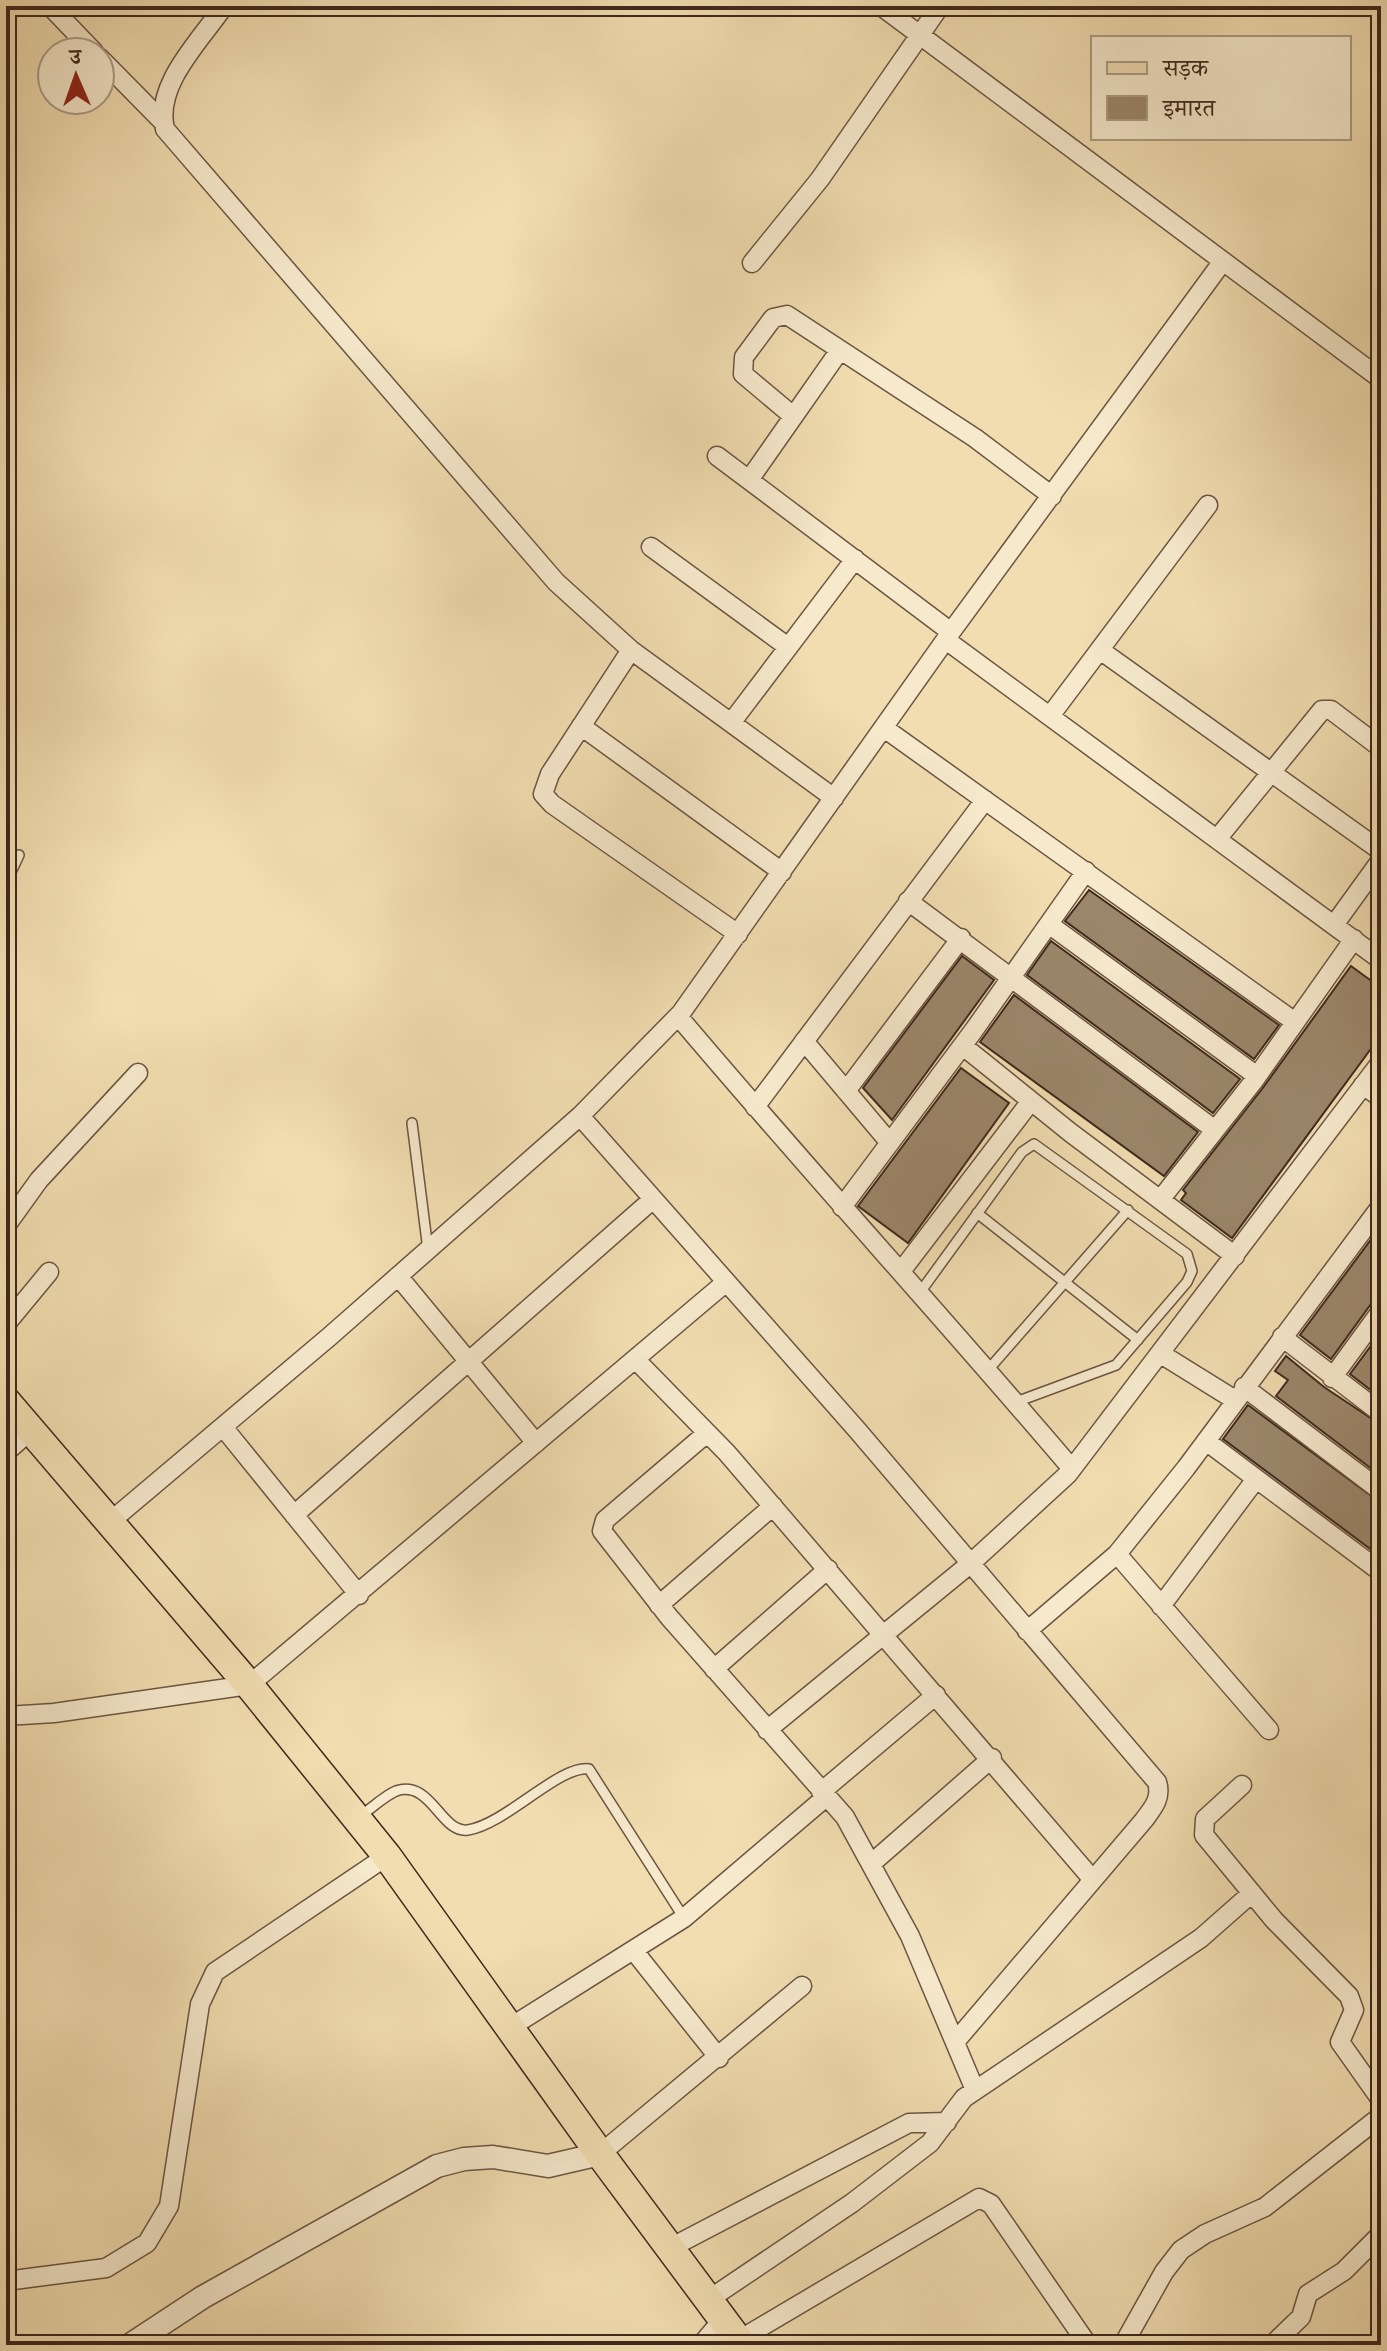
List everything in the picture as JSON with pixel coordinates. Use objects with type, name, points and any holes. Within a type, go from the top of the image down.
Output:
[{"type":"main road","points":[[6,1401],[249,1685],[387,1856],[600,2154],[728,2326]]},
{"type":"street","points":[[50,6],[79,36]]},
{"type":"street","points":[[164,123],[161,114],[167,90],[224,6]]},
{"type":"street","points":[[881,6],[1381,379]]},
{"type":"street","points":[[752,263],[820,179],[940,6]]},
{"type":"street","points":[[116,74],[164,123],[327,319],[556,582],[631,650],[834,798]]},
{"type":"street","points":[[111,1521],[580,1116],[678,1016],[948,636],[1223,261]]},
{"type":"street","points":[[793,416],[743,374],[744,357],[773,318],[781,315],[787,315],[975,438],[1052,496]]},
{"type":"street","points":[[749,480],[840,350]]},
{"type":"street","points":[[717,456],[855,559],[1050,716],[1381,960]]},
{"type":"street","points":[[1050,716],[1208,505]]},
{"type":"street","points":[[651,547],[788,647]]},
{"type":"street","points":[[731,723],[855,559]]},
{"type":"street","points":[[631,650],[543,786],[546,800],[738,934]]},
{"type":"street","points":[[1100,650],[1271,769],[1381,851]]},
{"type":"street","points":[[1217,839],[1322,710],[1331,710],[1381,748]]},
{"type":"street","points":[[581,726],[782,872]]},
{"type":"street","points":[[884,728],[1295,1022]]},
{"type":"street","points":[[755,1107],[985,800]]},
{"type":"street","points":[[1334,925],[1381,860]]},
{"type":"street","points":[[842,1207],[963,1046],[1086,871]]},
{"type":"street","points":[[908,901],[1215,1130]]},
{"type":"street","points":[[1050,925],[1257,1076]]},
{"type":"street","points":[[846,1091],[961,938]]},
{"type":"street","points":[[1160,1200],[1257,1076],[1354,939]]},
{"type":"street","points":[[678,1016],[842,1207],[921,1291],[1072,1469]]},
{"type":"street","points":[[804,1041],[890,1143]]},
{"type":"street","points":[[963,1046],[1235,1256]]},
{"type":"street","points":[[767,1730],[970,1564],[1072,1469],[1381,1062]]},
{"type":"street","points":[[6,1226],[39,1180],[138,1073]]},
{"type":"street","points":[[1363,1085],[1381,1098]]},
{"type":"street","points":[[902,1270],[1031,1101]]},
{"type":"street","points":[[580,1116],[1157,1782],[1160,1791],[1144,1820],[955,2042]]},
{"type":"street","points":[[294,1515],[652,1200]]},
{"type":"street","points":[[1027,1631],[1117,1554],[1206,1441],[1381,1206]]},
{"type":"street","points":[[6,1324],[49,1272]]},
{"type":"street","points":[[398,1276],[536,1443]]},
{"type":"street","points":[[6,1716],[54,1713],[249,1685],[725,1283]]},
{"type":"street","points":[[1332,1378],[1381,1311]]},
{"type":"street","points":[[1282,1337],[1381,1413]]},
{"type":"street","points":[[1161,1354],[1239,1393],[1381,1491]]},
{"type":"street","points":[[635,1359],[773,1506],[992,1758],[1093,1880]]},
{"type":"street","points":[[223,1427],[359,1595]]},
{"type":"street","points":[[6,1452],[31,1430]]},
{"type":"street","points":[[707,1433],[602,1526],[605,1537],[659,1605],[845,1817],[910,1936],[975,2090]]},
{"type":"street","points":[[1206,1441],[1381,1572]]},
{"type":"street","points":[[1161,1606],[1256,1479]]},
{"type":"street","points":[[659,1605],[773,1506]]},
{"type":"street","points":[[1117,1554],[1269,1730]]},
{"type":"street","points":[[714,1669],[828,1569]]},
{"type":"street","points":[[509,2028],[684,1918],[936,1695]]},
{"type":"street","points":[[872,1863],[992,1758]]},
{"type":"street","points":[[1242,1785],[1205,1819],[1202,1827],[1204,1835],[1252,1893],[1349,1996],[1354,2010],[1340,2042],[1381,2100]]},
{"type":"street","points":[[6,2281],[106,2268],[147,2243],[169,2206],[200,2004],[215,1972],[387,1856]]},
{"type":"street","points":[[728,2326],[852,2203],[930,2143],[957,2107],[975,2090],[1201,1938],[1252,1893]]},
{"type":"street","points":[[634,1951],[719,2058]]},
{"type":"street","points":[[130,2345],[203,2297],[437,2166],[464,2159],[493,2157],[548,2166],[600,2154],[802,1986]]},
{"type":"street","points":[[1123,2345],[1164,2272],[1181,2250],[1205,2234],[1265,2207],[1381,2116]]},
{"type":"street","points":[[672,2247],[909,2123],[947,2122]]},
{"type":"street","points":[[701,2345],[728,2326],[979,2198],[991,2204],[1088,2345]]},
{"type":"street","points":[[1272,2345],[1301,2317],[1308,2294],[1344,2271],[1381,2234]]},
{"type":"lane","points":[[6,883],[19,855]]},
{"type":"lane","points":[[412,1123],[428,1250]]},
{"type":"lane","points":[[921,1291],[1022,1152],[1034,1144],[1187,1254],[1191,1263],[1187,1282],[1108,1370],[1016,1402]]},
{"type":"lane","points":[[988,1370],[1128,1210]]},
{"type":"lane","points":[[977,1213],[1138,1340]]},
{"type":"lane","points":[[357,1818],[396,1791],[404,1791],[435,1803],[453,1827],[465,1830],[479,1827],[533,1798],[571,1770],[589,1769],[684,1918]]},
{"type":"building","points":[[1089,890],[1279,1025],[1254,1059],[1065,921]]},
{"type":"building","points":[[1051,941],[1240,1079],[1213,1113],[1027,975]]},
{"type":"building","points":[[962,956],[994,980],[892,1120],[863,1088]]},
{"type":"building","points":[[1351,966],[1381,988],[1381,1035],[1232,1238],[1181,1200],[1186,1193],[1183,1190],[1262,1089]]},
{"type":"building","points":[[1014,995],[1198,1132],[1164,1176],[980,1042]]},
{"type":"building","points":[[961,1068],[1009,1103],[908,1243],[858,1206]]},
{"type":"building","points":[[1381,1226],[1381,1299],[1371,1304],[1331,1359],[1300,1335]]},
{"type":"building","points":[[1376,1339],[1381,1343],[1381,1398],[1350,1374]]},
{"type":"building","points":[[1286,1356],[1324,1387],[1381,1425],[1381,1476],[1276,1396],[1288,1380],[1275,1371]]},
{"type":"building","points":[[1248,1405],[1381,1503],[1381,1557],[1223,1439]]}]
